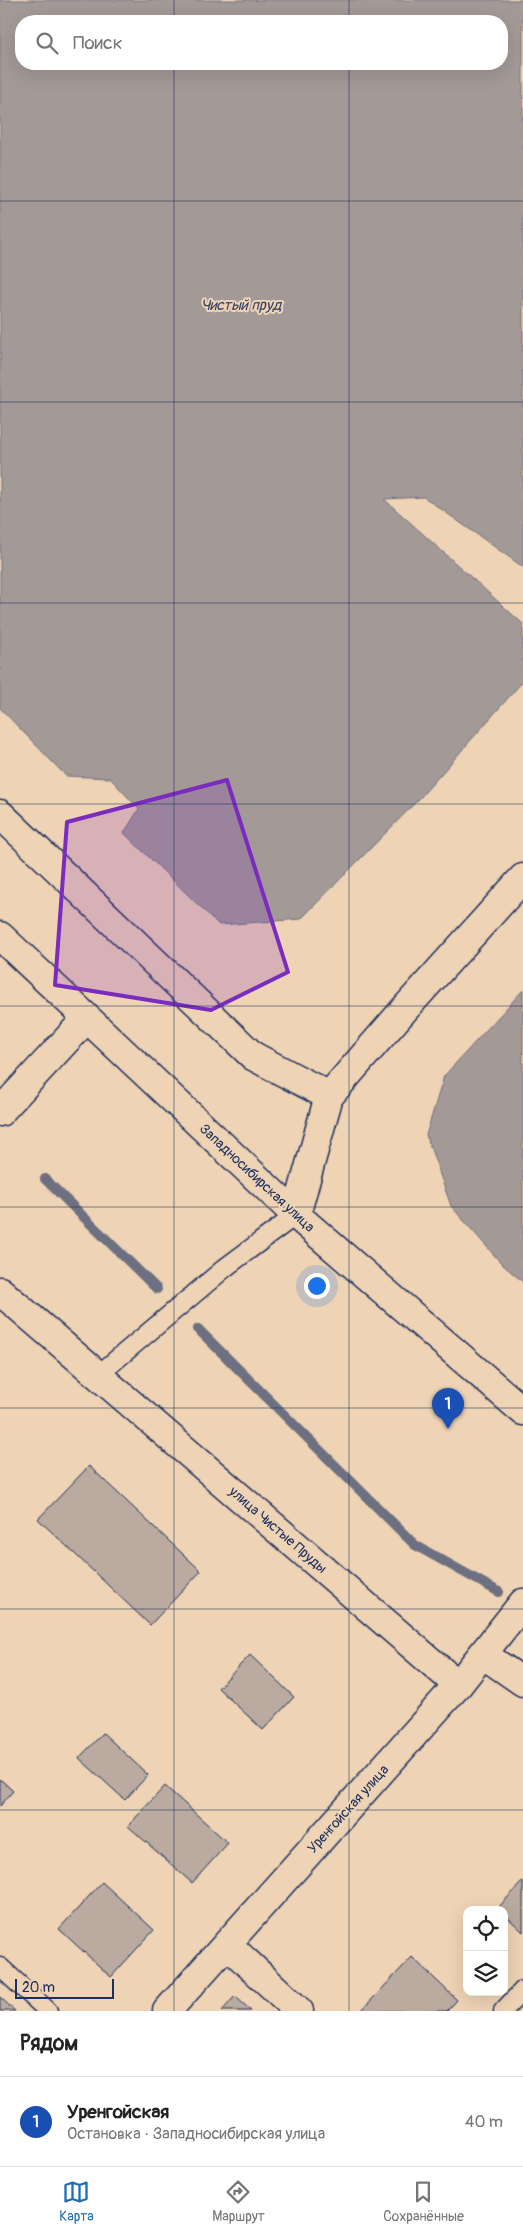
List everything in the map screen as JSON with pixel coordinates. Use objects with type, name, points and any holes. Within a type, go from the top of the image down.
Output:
[{"type":"street","points":[[0,814],[253,1056],[329,1096]]},
{"type":"street","points":[[296,1216],[329,1096],[523,878]]},
{"type":"street","name":"Западносибирская улица","points":[[0,936],[296,1216],[523,1411]]},
{"type":"street","points":[[0,1112],[86,1019]]},
{"type":"street","name":"улица Чистые Пруды","points":[[0,1290],[458,1685]]},
{"type":"street","name":"Уренгойская улица","points":[[167,2011],[458,1685],[484,1655],[523,1604]]},
{"type":"street","points":[[484,1655],[523,1682]]},
{"type":"street","points":[[227,1944],[299,2011]]},
{"type":"lane","points":[[98,1375],[226,1267],[296,1216]]},
{"type":"lane","points":[[0,1967],[48,2011]]},
{"type":"lane","points":[[503,2011],[523,1990]]},
{"type":"highlighted area","points":[[227,780],[288,972],[211,1010],[55,985],[67,822]]},
{"type":"water","name":"Чистый пруд","points":[[0,0],[523,0],[523,567],[424,497],[384,499],[523,624],[523,681],[418,800],[301,919],[219,925],[124,833],[139,809],[110,778],[66,776],[0,708]]},
{"type":"water","points":[[523,990],[523,1282],[502,1264],[451,1206],[426,1135],[444,1076]]},
{"type":"building","points":[[89,1466],[201,1571],[150,1625],[38,1519]]},
{"type":"building","points":[[250,1655],[294,1697],[263,1730],[218,1688]]},
{"type":"building","points":[[103,1733],[148,1775],[125,1800],[79,1758]]},
{"type":"building","points":[[0,1779],[13,1791],[0,1806]]},
{"type":"building","points":[[165,1786],[228,1843],[192,1883],[128,1826]]},
{"type":"building","points":[[523,1881],[523,1932],[508,1918],[508,1906],[500,1906]]},
{"type":"building","points":[[102,1882],[154,1930],[111,1977],[59,1929]]},
{"type":"building","points":[[412,1957],[457,2000],[447,2011],[361,2011]]},
{"type":"building","points":[[235,1996],[251,2011],[222,2011]]},
{"type":"building","points":[[0,1997],[15,2011],[0,2011]]},
{"type":"waterway","points":[[45,1179],[157,1289]]},
{"type":"waterway","points":[[198,1329],[415,1545],[499,1592]]},
{"type":"place","name":"Уренгойская","points":[[448,1429]]}]
